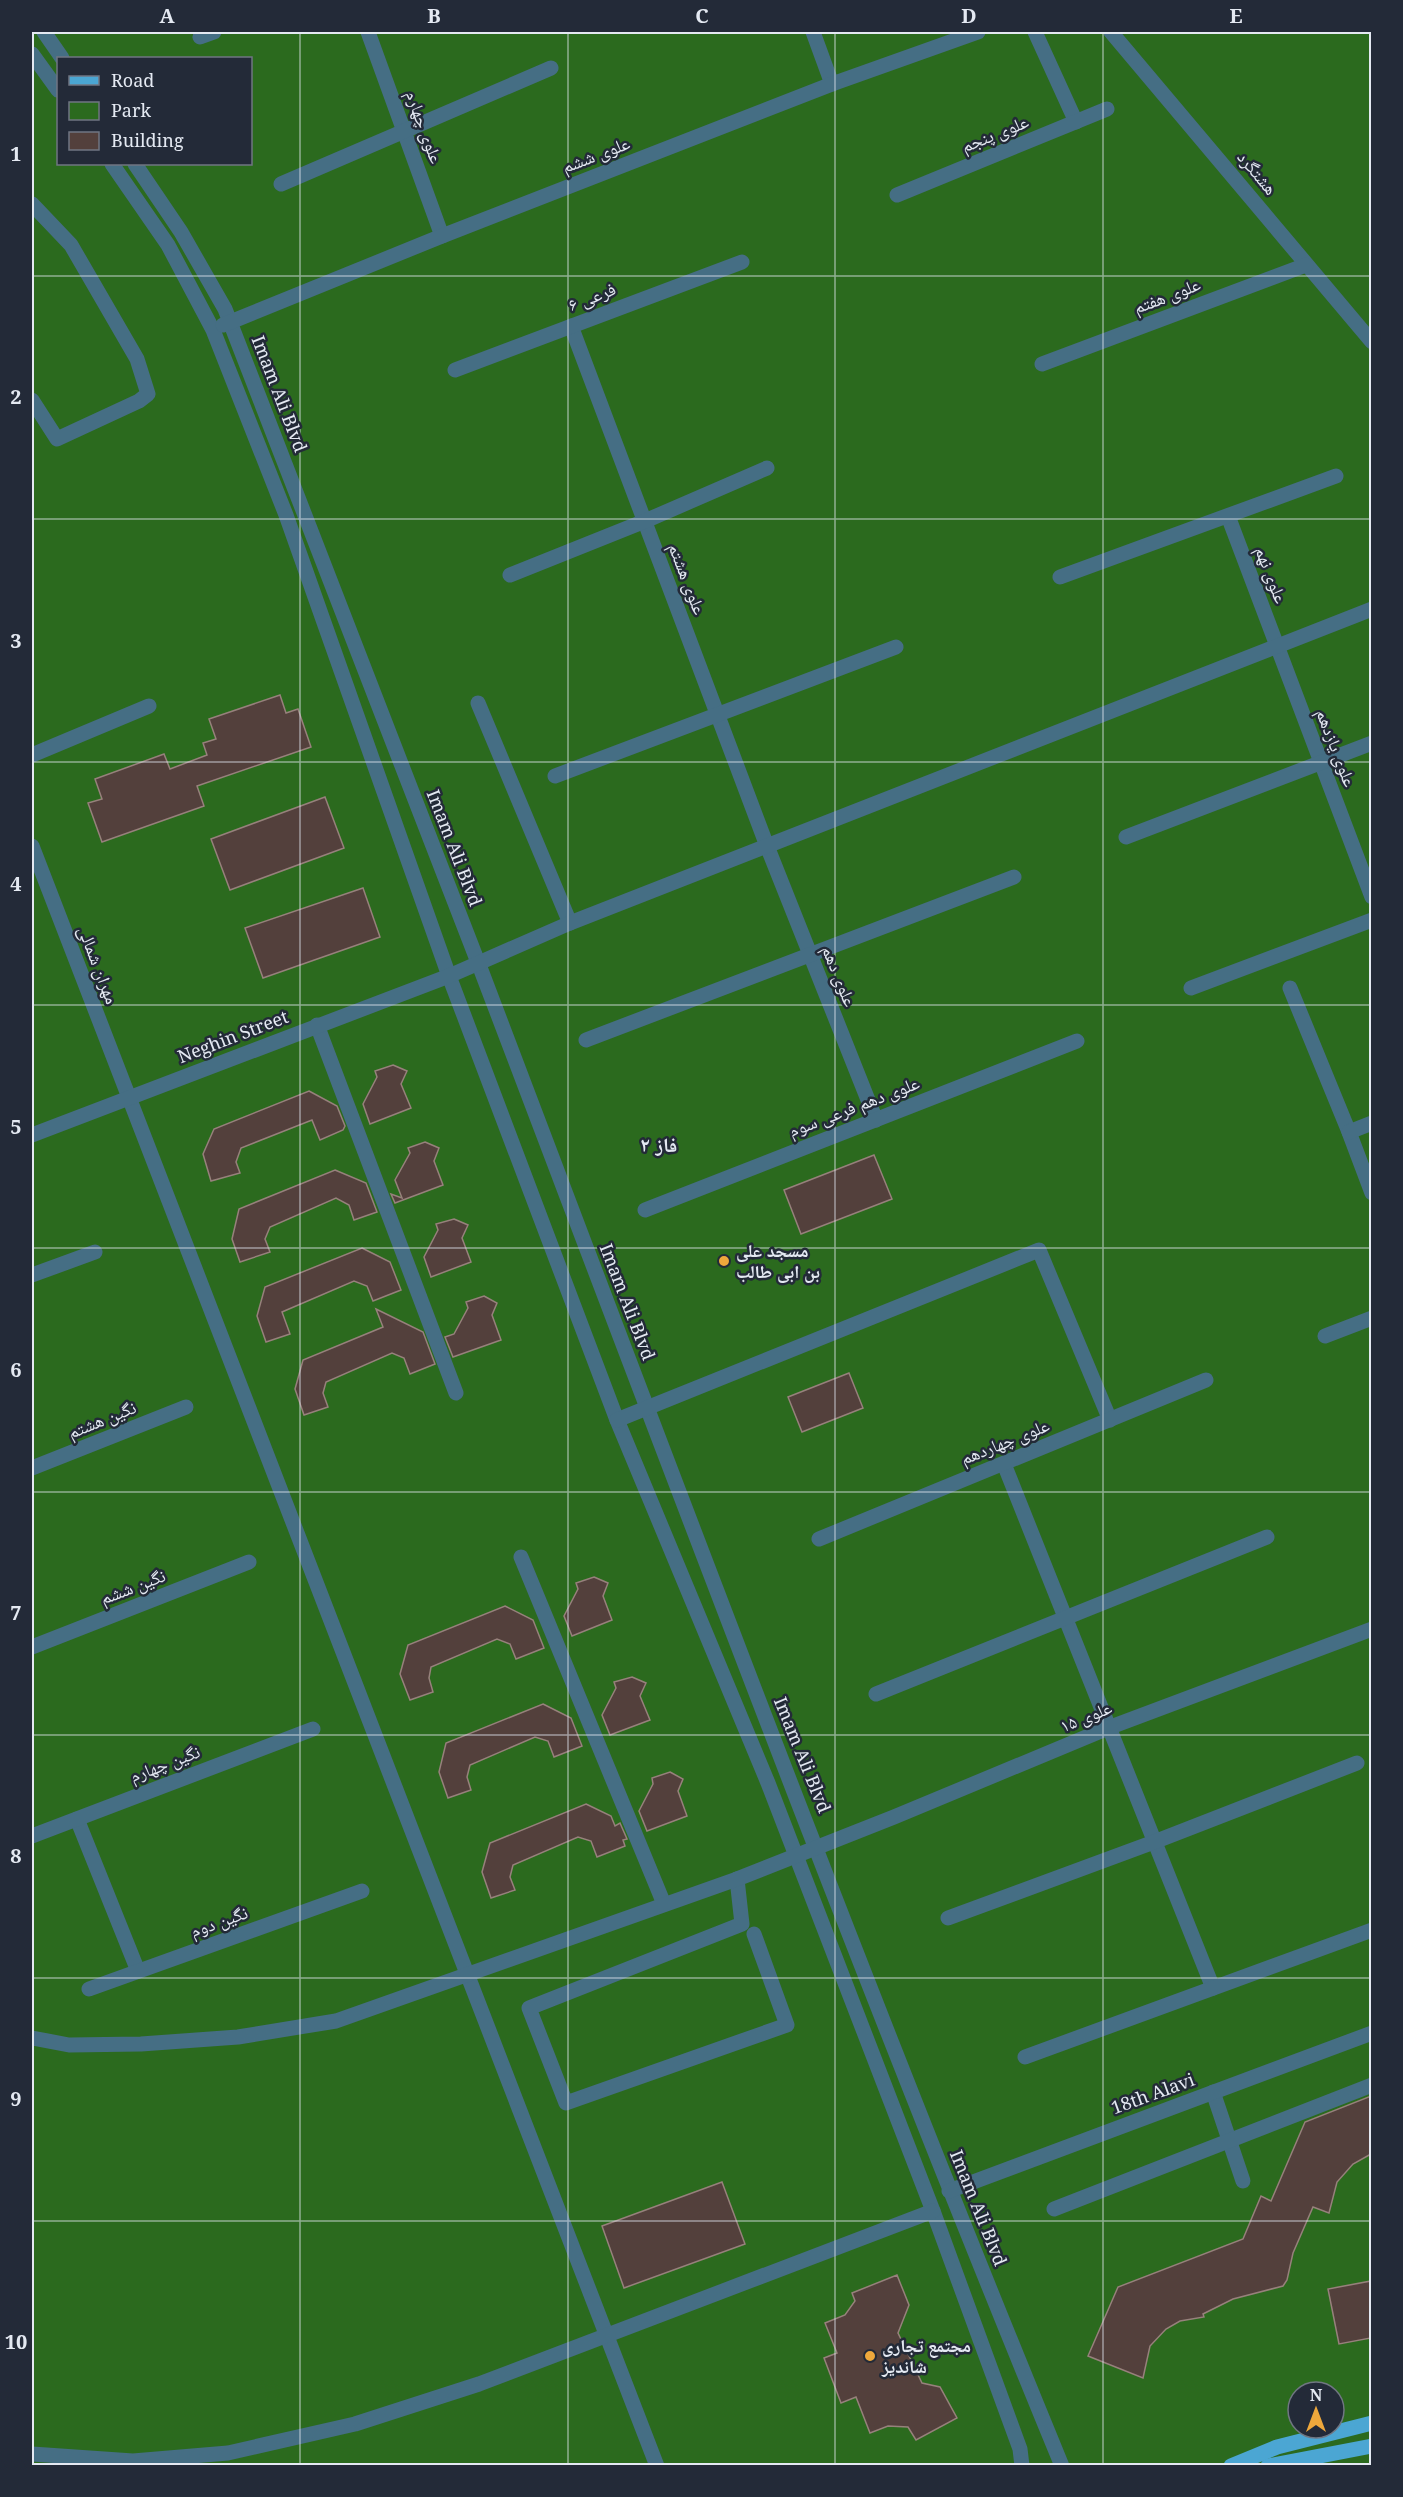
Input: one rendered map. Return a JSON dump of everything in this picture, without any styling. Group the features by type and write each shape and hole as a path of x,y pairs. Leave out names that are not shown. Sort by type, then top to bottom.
{"main road":[{"path":"1231,2466 1277,2447 1371,2423"},
{"path":"1268,2466 1371,2446"}],"street":[{"path":"44,32 61,57"},
{"name":"علوی چهارم","path":"369,32 442,236"},
{"path":"813,32 832,84"},
{"name":"علوی ششم","path":"213,330 442,236 832,84 978,32"},
{"path":"1035,32 1076,122"},
{"name":"هشتگرد","path":"1111,32 1277,227 1371,342"},
{"path":"32,54 45,67 57,88"},
{"path":"281,184 551,69"},
{"name":"علوی پنجم","path":"897,195 1107,110"},
{"name":"Imam Ali Blvd","path":"113,165 168,245 213,330 286,514 449,976 617,1420 768,1783 933,2211 1020,2449 1022,2466"},
{"name":"Imam Ali Blvd","path":"136,165 181,232 225,309 478,963 646,1410 949,2191 1062,2466"},
{"path":"32,204 71,245 137,359 148,394 139,401 57,439 32,400"},
{"name":"فرعی ۶","path":"454,370 742,262"},
{"name":"علوی هفتم","path":"1042,364 1306,265"},
{"name":"علوی هشتم","path":"571,326 767,846"},
{"path":"510,575 645,521 767,468"},
{"path":"1060,578 1336,476"},
{"name":"علوی نهم","path":"1228,516 1277,647"},
{"name":"Neghin Street","path":"32,1135 449,976 570,924 1371,609"},
{"path":"555,776 896,647"},
{"name":"علوی یازدهم","path":"1277,647 1371,897"},
{"path":"478,703 570,924"},
{"path":"32,755 148,706"},
{"path":"1126,837 1371,743"},
{"name":"مهران شمالی","path":"32,846 657,2466"},
{"name":"علوی دهم","path":"767,846 876,1120"},
{"path":"586,1040 1014,877"},
{"path":"1191,988 1371,920"},
{"path":"1290,988 1349,1132 1371,1193"},
{"path":"317,1026 456,1393"},
{"name":"علوی دهم فرعی سوم","path":"645,1210 1077,1041"},
{"path":"1349,1132 1371,1123"},
{"path":"617,1420 1039,1250 1110,1420"},
{"path":"32,1275 94,1252"},
{"path":"1325,1336 1371,1318"},
{"name":"علوی چهاردهم","path":"819,1539 1206,1380"},
{"name":"نگین هشتم","path":"32,1468 186,1407"},
{"path":"1004,1464 1213,1988"},
{"path":"876,1694 1267,1537"},
{"path":"521,1557 664,1904"},
{"name":"نگین ششم","path":"32,1647 249,1562"},
{"name":"علوی ۱۵","path":"32,2038 69,2045 141,2044 238,2037 336,2020 737,1879 1108,1728 1371,1629"},
{"name":"نگین چهارم","path":"32,1836 313,1729"},
{"path":"948,1918 1154,1842 1357,1763"},
{"path":"77,1818 138,1971"},
{"path":"737,1879 742,1924 529,2008 566,2103 787,2025 754,1934"},
{"name":"نگین دوم","path":"89,1989 362,1891"},
{"path":"1025,2057 1371,1929"},
{"name":"18th Alavi","path":"949,2191 1371,2033"},
{"path":"1054,2209 1371,2085"},
{"path":"1213,2092 1243,2181"},
{"path":"32,2454 133,2461 228,2453 355,2424 479,2384 933,2211"}],"green space":[{"path":"32,32 1371,32 1371,2465 32,2466"}],"building":[{"path":"280,695 286,713 298,709 311,747 197,786 204,806 102,842 88,803 102,799 95,779 164,754 170,769 207,755 203,743 216,739 209,719"},
{"path":"325,797 344,848 230,890 211,839"},
{"path":"363,888 380,937 263,978 245,928"},
{"path":"393,1065 407,1071 401,1084 411,1108 370,1124 363,1104 377,1077 375,1071"},
{"path":"309,1091 337,1106 345,1126 343,1130 320,1140 312,1120 241,1148 236,1162 240,1173 211,1181 203,1154 214,1129"},
{"path":"425,1142 439,1148 434,1161 443,1185 395,1203 391,1194 402,1198 395,1180 410,1153 408,1148"},
{"path":"874,1155 892,1199 801,1234 784,1190"},
{"path":"335,1170 366,1183 377,1212 354,1220 349,1205 336,1198 270,1227 265,1239 270,1252 240,1262 232,1239 239,1209"},
{"path":"454,1219 468,1225 462,1238 471,1262 431,1277 424,1257 438,1230 436,1224"},
{"path":"362,1248 390,1262 401,1290 373,1301 367,1286 354,1281 282,1312 290,1334 266,1342 257,1316 265,1287"},
{"path":"484,1296 497,1303 492,1315 501,1340 453,1357 445,1337 454,1334 468,1308 466,1302"},
{"path":"376,1309 423,1332 435,1364 410,1374 404,1358 392,1353 326,1382 323,1393 328,1407 304,1415 295,1389 303,1360 383,1327"},
{"path":"849,1373 863,1408 802,1432 788,1397"},
{"path":"594,1577 608,1583 603,1596 612,1620 572,1636 564,1616 578,1589 576,1583"},
{"path":"505,1606 533,1620 544,1648 516,1659 510,1644 497,1639 431,1667 429,1678 433,1692 410,1700 400,1674 408,1645"},
{"path":"632,1677 646,1683 640,1696 650,1720 610,1735 602,1715 616,1688 614,1682"},
{"path":"543,1704 571,1718 582,1746 554,1757 548,1741 535,1737 470,1765 467,1777 471,1790 448,1798 439,1772 446,1743"},
{"path":"670,1772 683,1779 678,1791 687,1816 647,1831 639,1811 653,1784 652,1778"},
{"path":"586,1804 611,1816 615,1826 620,1823 627,1839 623,1840 625,1846 597,1857 591,1841 578,1837 513,1865 510,1877 515,1890 491,1898 482,1872 490,1843"},
{"path":"1371,2096 1371,2154 1353,2164 1337,2182 1329,2213 1313,2207 1293,2253 1287,2280 1283,2286 1233,2299 1203,2314 1204,2317 1180,2321 1166,2329 1150,2346 1143,2378 1088,2356 1118,2287 1243,2239 1261,2196 1271,2201 1305,2122"},
{"path":"722,2182 745,2244 624,2288 602,2226"},
{"name":"مجتمع تجاری شاندیز","path":"897,2275 909,2305 898,2333 922,2383 940,2387 957,2418 916,2440 908,2427 888,2426 870,2433 856,2397 841,2403 824,2358 837,2353 825,2323 845,2315 855,2301 852,2293"},
{"path":"1371,2281 1371,2338 1339,2344 1328,2289"}],"place":[{"name":"مسجد علی بن ابی طالب","path":"724,1261"},
{"name":"مجتمع تجاری شاندیز","path":"870,2356"}],"district":[{"name":"فاز ۲","path":"659,1145"}]}
